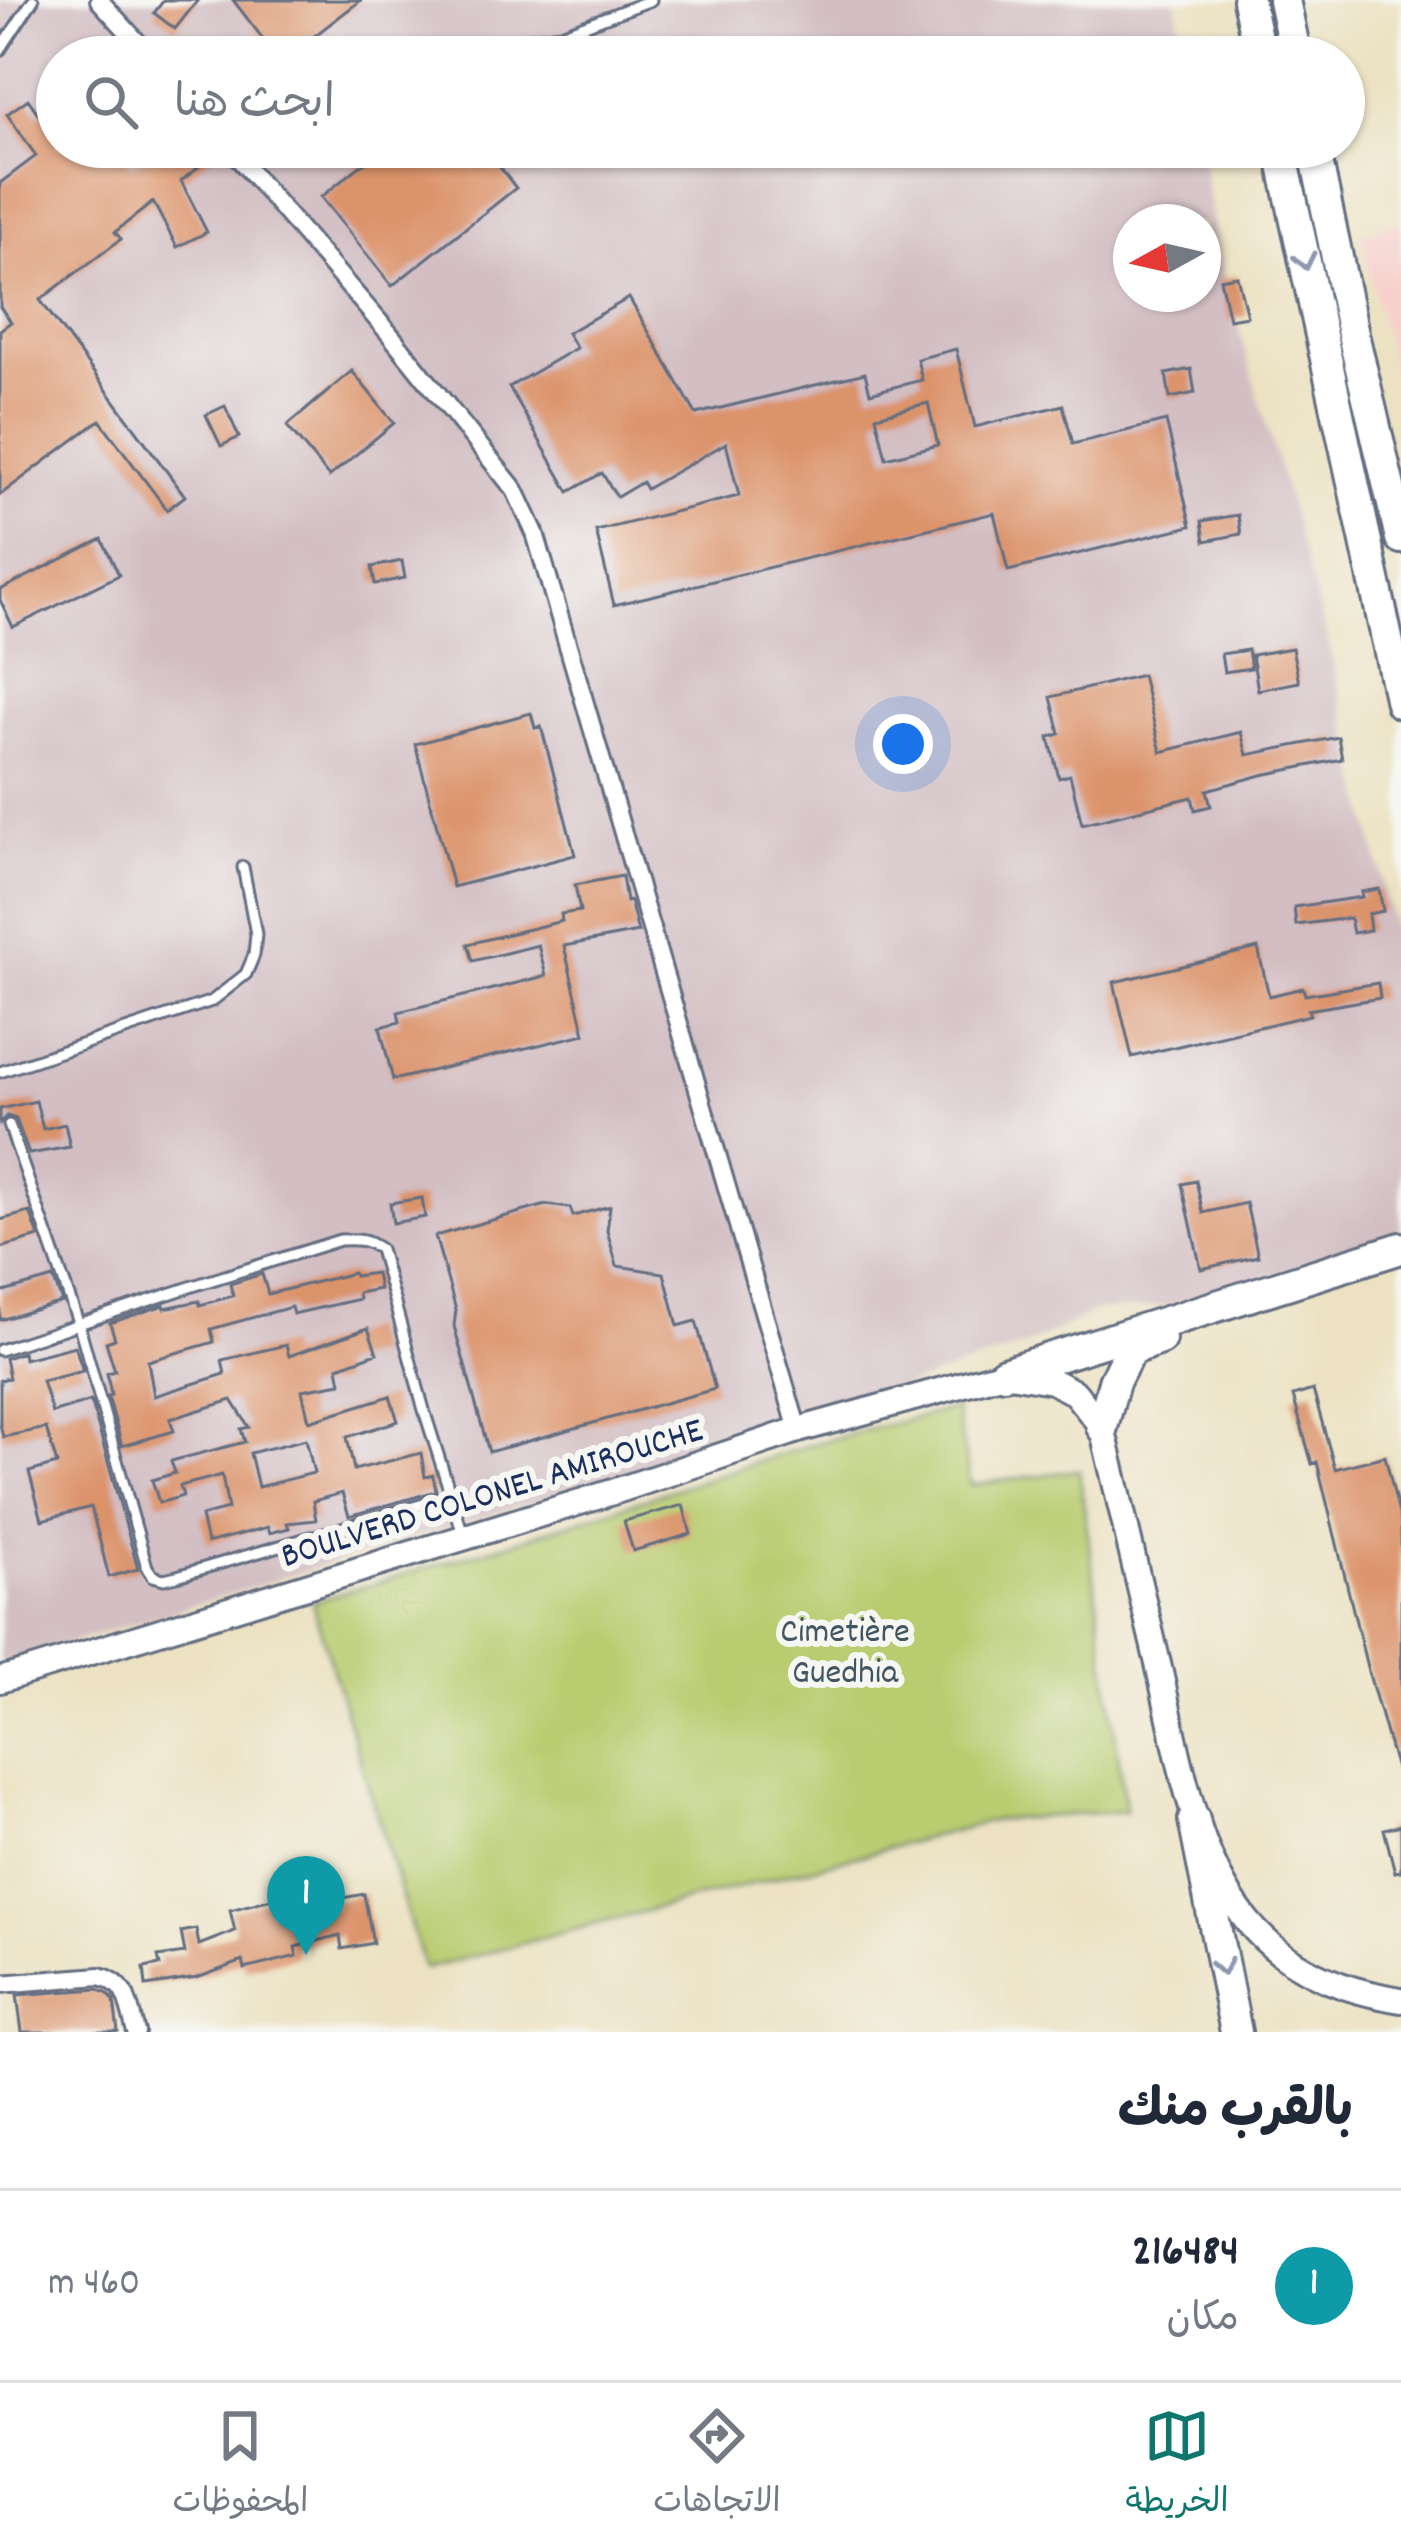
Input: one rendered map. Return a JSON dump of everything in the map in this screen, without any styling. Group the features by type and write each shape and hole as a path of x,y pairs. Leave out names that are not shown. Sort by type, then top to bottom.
{"highway":[{"path":"1248,0 1256,36"},
{"path":"1284,0 1292,36"},
{"path":"1285,168 1401,703"},
{"path":"1318,168 1401,538"},
{"path":"1004,1372 1401,1248"},
{"path":"1102,1427 1114,1382 1130,1350 1401,1266"},
{"path":"1195,1820 1236,2032"}],"main road":[{"name":"BOULVERD COLONEL AMIROUCHE","path":"0,1680 616,1491 798,1430 1004,1372"},
{"path":"1004,1372 1064,1387 1102,1427 1195,1820 1234,1904 1282,1954 1322,1978 1358,1993 1401,2000"}],"street":[{"path":"98,0 132,36"},
{"path":"247,168 388,332 514,490 536,533 798,1430"},
{"path":"0,1984 100,1976 116,1980 136,2032"}],"lane":[{"path":"0,50 33,0"},
{"path":"545,36 651,0"},
{"path":"0,1072 212,1001 246,974 256,934 243,867"},
{"path":"9,1125 79,1324 146,1567 153,1576 177,1576 451,1496"},
{"path":"0,1350 340,1240 369,1242 380,1249 464,1537"}],"shaded area":[{"path":"0,0 1176,0 1182,36 36,36 36,168 1204,168 1210,204 1113,204 1113,312 1221,312 1221,266 1325,630 1401,961 1401,1229 1382,1241 1172,1305 1096,1311 1027,1345 799,1421 0,1664"},
{"path":"1401,221 1401,387 1397,387 1360,235"}],"green space":[{"name":"Cimetière Guedhia","path":"955,1408 971,1485 1079,1470 1126,1811 995,1820 424,1969 312,1602 812,1444"}],"building":[{"path":"164,0 198,0 175,29 154,13"},
{"path":"233,0 361,0 314,36 261,36"},
{"path":"28,99 36,111 36,156 7,114"},
{"path":"36,156 36,168 197,168 181,181 207,232 177,247 153,202 115,232 121,239 40,300 185,496 167,510 100,420 0,495 0,330 11,322 0,307 0,183"},
{"path":"358,168 500,168 516,188 392,286 321,197"},
{"path":"1237,276 1247,316 1229,319 1221,279"},
{"path":"629,298 696,414 865,373 870,393 922,380 917,359 956,349 975,427 1063,405 1073,444 1166,421 1191,526 1008,571 994,513 614,605 596,531 739,496 726,443 646,489 642,482 617,497 602,473 569,492 509,387 576,348 567,333","holes":["928,403 938,445 886,458 876,416"]},
{"path":"1191,369 1195,393 1170,398 1166,374"},
{"path":"352,371 394,423 329,477 287,426"},
{"path":"225,406 239,437 221,446 206,415"},
{"path":"1238,515 1241,534 1205,541 1202,521"},
{"path":"102,539 119,575 13,627 0,590"},
{"path":"402,561 405,578 375,584 372,567"},
{"path":"1292,648 1299,682 1258,690 1252,655"},
{"path":"1248,650 1251,668 1224,672 1221,654"},
{"path":"1142,675 1161,752 1241,732 1247,755 1338,737 1342,759 1207,790 1211,806 1195,810 1192,797 1082,824 1070,775 1059,778 1049,737 1060,734 1051,697"},
{"path":"531,713 535,728 541,726 575,855 453,887 415,744"},
{"path":"622,876 638,932 564,946 585,1034 393,1080 380,1027 400,1022 398,1012 546,976 538,945 473,961 468,944 562,921 561,914 580,911 575,885"},
{"path":"1379,889 1383,911 1368,914 1370,930 1353,933 1350,918 1296,925 1294,907 1362,897 1361,892"},
{"path":"1258,948 1269,996 1303,988 1305,995 1378,983 1380,998 1308,1010 1310,1015 1132,1057 1114,982"},
{"path":"36,1101 43,1129 65,1124 70,1147 29,1154 16,1119 7,1116 0,1123 0,1109"},
{"path":"1196,1181 1203,1213 1246,1203 1258,1256 1201,1269 1182,1184"},
{"path":"422,1198 425,1217 393,1223 390,1203"},
{"path":"546,1205 570,1208 573,1216 610,1206 607,1231 617,1266 664,1273 678,1326 696,1321 715,1389 489,1452 435,1236"},
{"path":"30,1212 39,1237 0,1248 0,1220"},
{"path":"353,1273 376,1273 379,1289 358,1293 359,1299 293,1314 291,1307 211,1329 214,1342 148,1361 154,1396 225,1374 222,1360 286,1345 289,1356 368,1328 377,1353 338,1367 341,1383 302,1390 309,1421 390,1396 398,1421 347,1437 354,1470 421,1453 425,1477 433,1475 436,1491 349,1516 342,1493 313,1501 316,1520 207,1543 201,1516 228,1509 222,1475 180,1486 183,1496 159,1503 152,1480 175,1473 171,1461 245,1442 241,1429 249,1427 232,1400 170,1419 174,1431 122,1446 108,1396 107,1373 115,1371 106,1342 115,1339 110,1323 164,1305 199,1301 200,1305 233,1296 230,1284 262,1274 268,1294","holes":["306,1439 314,1473 258,1487 250,1453"]},
{"path":"53,1278 62,1302 0,1320 0,1293"},
{"path":"75,1346 83,1371 42,1381 52,1413 91,1401 138,1569 109,1577 91,1507 42,1520 29,1472 57,1464 46,1428 3,1437 0,1424 0,1380 9,1378 5,1358 23,1352 24,1359"},
{"path":"1313,1390 1335,1469 1385,1456 1401,1522 1401,1768 1396,1769 1317,1462 1312,1464 1293,1396"},
{"path":"683,1505 691,1534 633,1551 624,1521"},
{"path":"1401,1825 1401,1871 1395,1872 1384,1829"},
{"path":"364,1894 373,1943 342,1949 340,1935 295,1947 297,1956 245,1969 243,1961 197,1978 146,1986 144,1968 160,1965 158,1957 185,1953 181,1932 196,1929 199,1945 235,1931 230,1910 275,1898 279,1914 293,1910 294,1917 334,1906 333,1900"},
{"path":"98,1989 114,2001 118,2032 22,2032 17,1995"}],"place":[{"name":"216484","path":"306,1955"}]}
